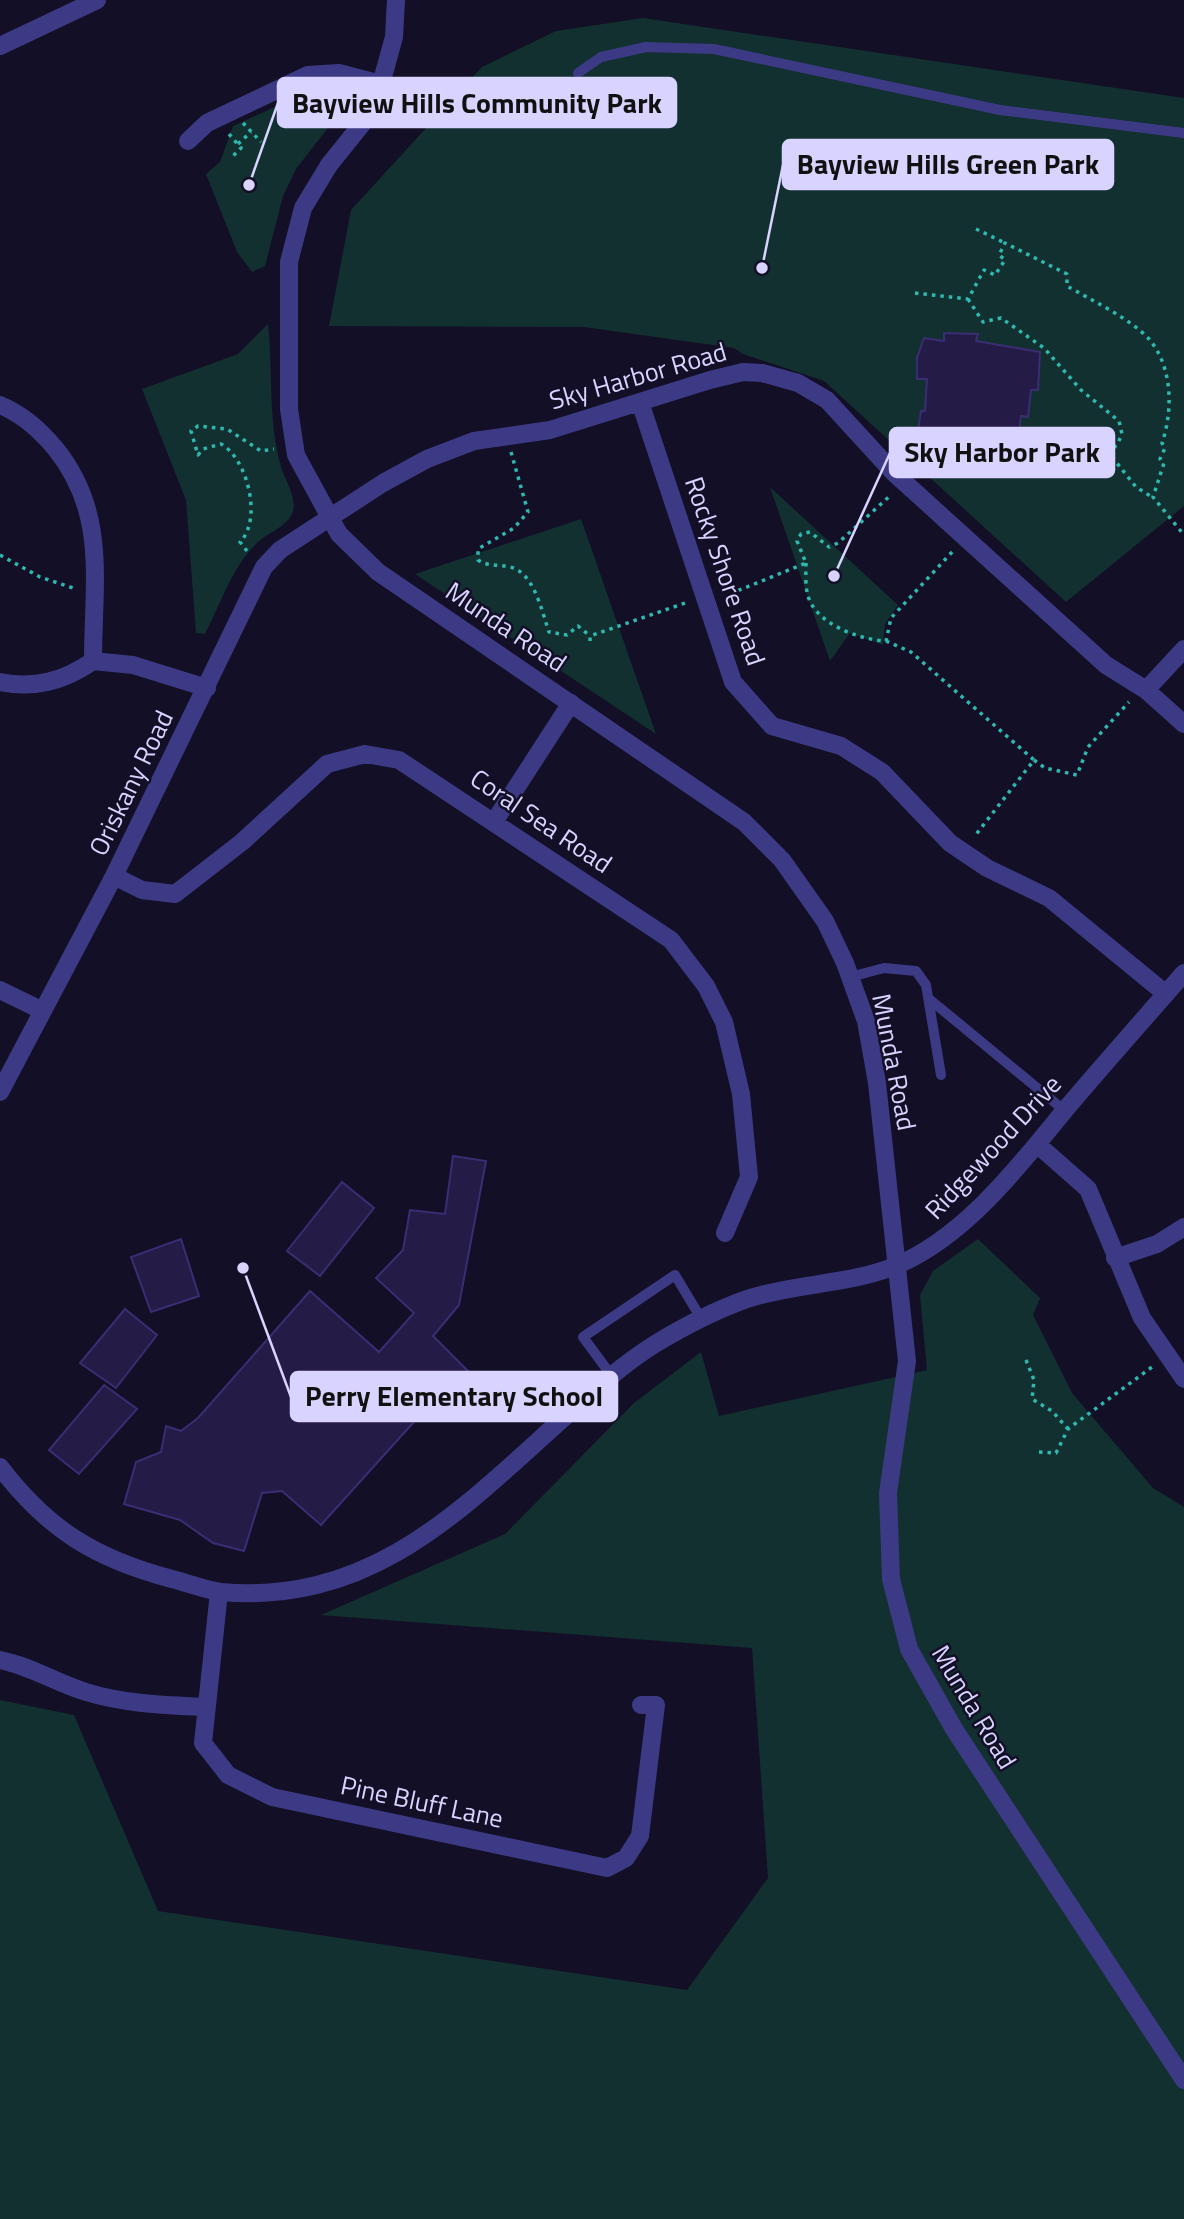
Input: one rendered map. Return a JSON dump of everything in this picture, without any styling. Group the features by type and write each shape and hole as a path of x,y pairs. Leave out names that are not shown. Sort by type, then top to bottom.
{"street":[{"path":"0,46 97,0"},
{"name":"Munda Road","path":"396,0 394,37 381,84 362,124 329,165 303,208 289,262 289,409 296,455 339,534 378,572 744,822 782,860 825,921 866,1021 877,1083 907,1361 888,1493 891,1579 909,1649 954,1730 1184,2080"},
{"path":"188,141 207,122 308,75 339,73 381,84"},
{"name":"Sky Harbor Road","path":"330,517 427,458 474,441 550,430 743,372 781,377 813,390 846,419 893,472 1018,586 1106,665 1146,690 1184,724"},
{"name":"Rocky Shore Road","path":"640,402 733,682 772,726 841,746 882,772 950,843 987,868 1049,898 1166,993"},
{"path":"0,404 14,410 43,434 71,467 85,496 92,523 96,559 93,661"},
{"name":"Oriskany Road","path":"0,1092 114,876 264,567 280,550 330,517"},
{"path":"1146,690 1184,649"},
{"path":"0,682 37,685 79,671 93,661 133,665 207,688"},
{"path":"494,822 571,704"},
{"name":"Coral Sea Road","path":"114,876 142,890 175,894 242,842 327,764 365,754 399,760 671,940 706,986 724,1023 741,1094 749,1177 725,1233"},
{"name":"Ridgewood Drive","path":"219,1591 274,1592 339,1579 378,1564 449,1521 611,1375 659,1341 749,1299 842,1282 896,1265 947,1238 1038,1145 1184,973"},
{"path":"0,990 41,1010"},
{"path":"1038,1145 1088,1189 1142,1318 1184,1379"},
{"path":"1115,1258 1157,1244 1184,1227"},
{"path":"0,1466 6,1486 52,1522 100,1554 125,1567 219,1591"},
{"name":"Pine Bluff Lane","path":"219,1591 203,1742 228,1775 256,1792 607,1868 626,1858 640,1836 656,1705 641,1704"},
{"path":"0,1660 24,1664 84,1692 138,1704 205,1707"}],"lane":[{"path":"578,73 601,57 646,47 714,48 1000,110 1184,132"},
{"path":"850,977 884,968 916,971 926,985 941,1075"},
{"path":"928,998 1065,1111"},
{"path":"611,1375 583,1338 675,1275 702,1320"}],"path":[{"path":"243,123 261,142"},
{"path":"238,144 251,132"},
{"path":"229,134 241,148 230,159"},
{"path":"976,229 1067,274 1067,286 1147,337 1154,346 1169,390 1170,420 1162,443 1165,448 1160,459 1164,463 1153,497"},
{"path":"968,299 984,271 995,275 1005,260 999,254 1005,243"},
{"path":"915,293 968,299"},
{"path":"968,299 983,322 1001,318 1044,348 1081,390 1119,421 1122,434 1117,445 1108,452 1136,487 1153,497 1184,534"},
{"path":"247,551 240,542 248,526 250,513 249,493 241,464 233,450 220,444 203,449 198,455 191,431 198,426 219,427 239,435 261,451 274,449"},
{"path":"510,450 528,512 514,528 483,544 478,549 478,559 517,568 522,573 531,586 549,632 567,635 578,626 590,639 690,601"},
{"path":"892,494 838,543 829,547 810,532 802,534 797,541 806,563 808,596 822,616 843,629 886,641 911,652 1045,768 1077,775 1088,747 1129,702"},
{"path":"886,641 891,618 953,551"},
{"path":"0,555 40,577 76,589"},
{"path":"727,603 737,591 806,563"},
{"path":"974,837 1034,760"},
{"path":"1026,1360 1034,1380 1032,1399 1052,1411 1068,1429"},
{"path":"1039,1452 1056,1453 1068,1429 1152,1367"}],"green space":[{"path":"643,18 1184,98 1184,506 1066,602 824,381 743,354 734,348 584,327 329,326 351,210 482,67 556,31"},
{"path":"318,92 332,102 334,120 296,169 283,196 265,266 252,272 237,252 206,174 220,162 233,126 297,97"},
{"path":"268,324 276,446 294,508 289,519 259,541 247,554 233,576 205,634 196,633 186,500 142,389 238,354"},
{"path":"770,487 898,605 885,624 883,645 850,633 830,661"},
{"path":"581,519 656,734 415,574"},
{"path":"978,1239 1040,1298 1033,1315 1072,1393 1153,1488 1184,1507 1184,2219 0,2219 0,1700 74,1715 158,1911 687,1990 768,1878 752,1648 321,1615 505,1534 634,1403 701,1352 719,1416 927,1370 920,1295 933,1271"}],"building":[{"path":"944,333 978,334 976,341 1040,352 1038,390 1031,390 1028,417 1021,416 1016,455 973,451 972,460 949,457 952,450 930,447 930,431 918,430 921,411 925,411 927,379 917,379 917,358 924,338 944,341"},
{"path":"453,1156 486,1161 459,1305 433,1336 468,1371 443,1396 440,1393 321,1525 282,1491 262,1493 244,1551 213,1543 180,1520 124,1504 136,1462 161,1452 166,1426 181,1431 198,1418 310,1291 379,1352 414,1313 376,1278 403,1250 410,1210 445,1214"},
{"path":"342,1182 374,1208 320,1276 287,1251"},
{"path":"181,1239 199,1296 151,1312 131,1257"},
{"path":"125,1309 157,1335 116,1388 80,1363"},
{"path":"104,1385 137,1409 79,1474 49,1450"}],"place":[{"name":"Bayview Hills Community Park","path":"249,185"},
{"name":"Bayview Hills Green Park","path":"762,268"},
{"name":"Sky Harbor Park","path":"834,576"},
{"name":"Perry Elementary School","path":"243,1268"}]}
